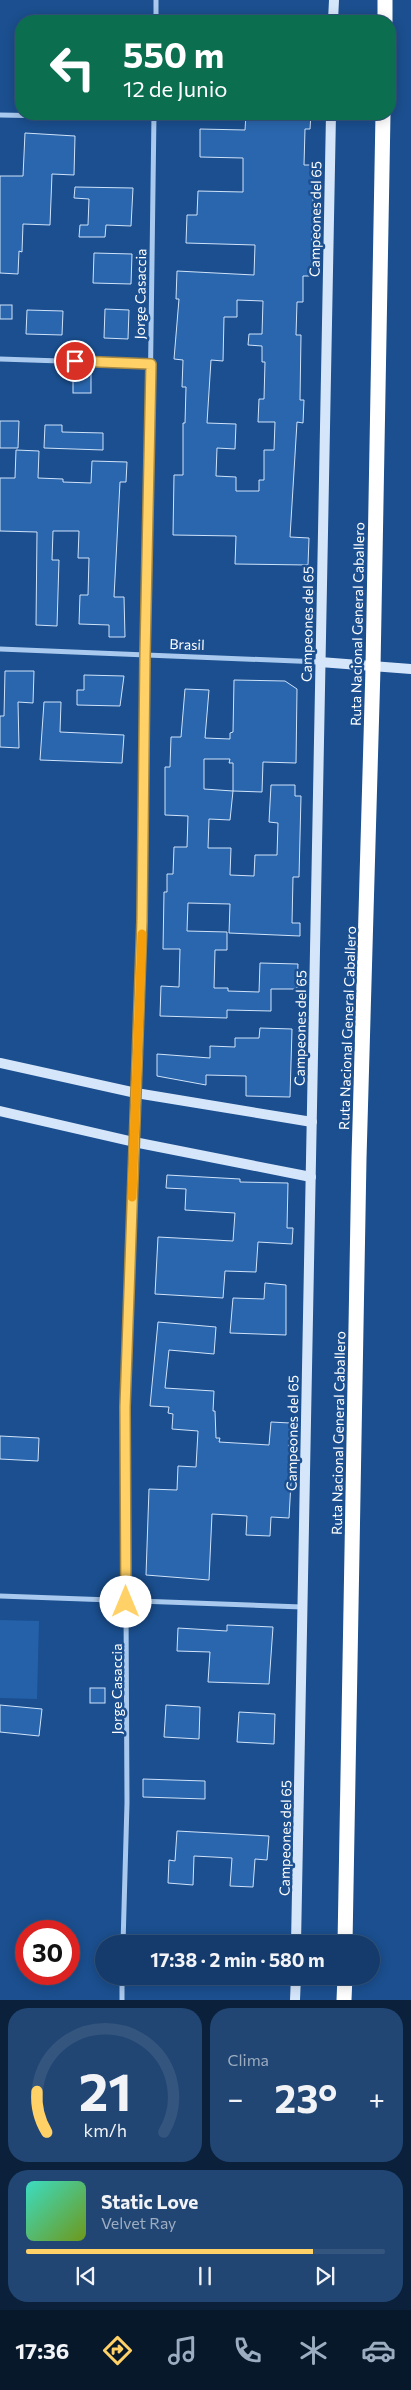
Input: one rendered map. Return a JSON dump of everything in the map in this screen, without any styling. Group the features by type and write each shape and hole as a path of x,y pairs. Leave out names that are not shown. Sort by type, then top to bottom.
{"highway":[{"path":"385,0 385,15"},
{"name":"Ruta Nacional General Caballero","path":"345,1935 359,1158 373,668 383,120"},
{"path":"344,2000 345,1985"}],"main road":[{"path":"333,15 334,0"},
{"name":"Campeones del 65","path":"296,1935 331,120"},
{"name":"Brasil","path":"320,662 373,668 411,669"},
{"path":"0,1063 136,1093 312,1122"},
{"path":"0,1112 134,1142 311,1177"},
{"path":"296,1985 296,2000"}],"street":[{"path":"156,0 156,15"},
{"path":"0,114 15,114"},
{"name":"Jorge Casaccia","path":"123,1935 128,1803 125,1407 142,921 154,120"},
{"path":"0,359 151,364"},
{"name":"Brasil","path":"0,649 320,662"},
{"path":"0,1596 303,1607"},
{"path":"122,1985 122,2000"}],"shaded area":[{"path":"0,1620 39,1621 37,1699 0,1698"}],"building":[{"path":"246,120 311,120 310,129 305,129 304,165 314,165 311,276 303,276 303,302 297,302 296,335 301,335 300,400 304,400 303,423 297,422 290,537 309,538 308,565 235,564 236,536 173,535 174,475 183,475 183,423 185,423 186,387 182,387 183,360 174,359 179,299 176,299 177,271 254,275 255,245 186,243 187,215 197,215 198,191 243,192 243,158 200,157 200,129 245,130","holes":["237,300 263,301 262,334 249,334 248,345 262,346 262,362 265,362 264,399 259,399 258,422 275,422 274,450 264,450 264,480 259,480 259,491 236,491 236,477 216,476 217,448 235,449 236,424 207,423 211,360 223,361 224,317 237,317"]},
{"path":"25,133 75,136 74,175 52,174 50,225 23,224 22,252 19,251 18,274 0,273 0,176 23,176"},
{"path":"75,187 133,188 131,226 106,225 105,237 79,237 80,225 88,225 89,199 74,198"},
{"path":"94,253 132,254 131,284 93,283"},
{"path":"0,305 12,305 12,319 0,319"},
{"path":"105,309 129,310 128,339 104,338"},
{"path":"27,310 63,311 62,335 26,334"},
{"path":"73,374 91,374 91,393 73,393"},
{"path":"0,421 19,421 18,448 0,448"},
{"path":"45,425 62,425 62,432 103,433 103,450 44,448"},
{"path":"16,450 39,451 38,478 63,479 63,482 91,483 92,461 127,462 126,482 120,482 114,597 124,597 125,637 109,637 109,625 79,624 80,595 88,595 89,558 78,558 79,531 53,531 52,560 59,560 57,626 36,625 37,532 0,531 0,478 15,478"},
{"path":"5,671 34,671 33,703 18,702 19,748 0,747 0,716 4,716"},
{"path":"84,675 124,676 120,706 77,705 77,690 84,690"},
{"path":"234,680 285,681 297,689 296,763 263,762 262,792 233,791 230,820 209,819 208,848 231,848 230,875 254,876 255,855 277,855 278,823 269,822 271,785 295,785 295,796 301,796 299,877 293,877 292,923 300,923 300,936 229,933 230,904 188,903 187,931 227,932 227,950 215,950 214,988 228,988 228,991 259,992 260,963 298,964 297,989 271,989 271,1011 227,1010 227,1018 160,1016 161,986 179,987 180,949 163,949 164,892 167,892 167,874 173,874 174,847 187,847 188,816 165,815 165,767 170,767 171,737 181,737 185,689 209,690 205,738 230,739 230,733 233,732","holes":["204,759 230,759 229,763 233,763 233,791 204,789"]},
{"path":"44,702 61,702 60,732 124,735 122,763 40,760"},
{"path":"260,1028 292,1029 290,1097 246,1096 246,1076 206,1075 206,1085 157,1076 157,1054 210,1058 210,1046 235,1047 235,1038 259,1038"},
{"path":"167,1175 240,1179 240,1182 288,1183 287,1228 293,1228 292,1244 258,1242 256,1272 225,1271 223,1298 155,1294 158,1237 233,1241 235,1213 185,1210 186,1189 166,1188"},
{"path":"265,1283 286,1285 286,1335 230,1333 233,1298 264,1299"},
{"path":"158,1322 216,1327 214,1354 169,1350 165,1388 214,1391 213,1411 215,1411 216,1438 220,1438 219,1442 269,1445 271,1422 290,1423 289,1446 293,1446 289,1518 271,1517 270,1536 246,1535 247,1516 212,1514 209,1580 146,1575 149,1489 177,1490 178,1466 196,1467 198,1431 172,1429 173,1414 168,1413 169,1407 150,1406"},
{"path":"0,1436 39,1438 38,1461 0,1459"},
{"path":"227,1625 273,1627 269,1684 208,1682 210,1652 177,1651 178,1628 227,1631"},
{"path":"90,1688 105,1688 105,1703 90,1703"},
{"path":"0,1705 42,1709 39,1736 0,1732"},
{"path":"166,1705 200,1707 199,1739 164,1737"},
{"path":"239,1712 275,1714 274,1744 237,1742"},
{"path":"143,1779 205,1781 205,1799 143,1797"},
{"path":"177,1831 269,1836 267,1860 255,1859 253,1887 230,1886 232,1858 194,1856 193,1885 168,1883 169,1860 175,1861"}],"slow traffic":[{"path":"132,1197 142,934"}],"route":[{"path":"75,361 151,364 142,921 125,1407 126,1602"}]}
